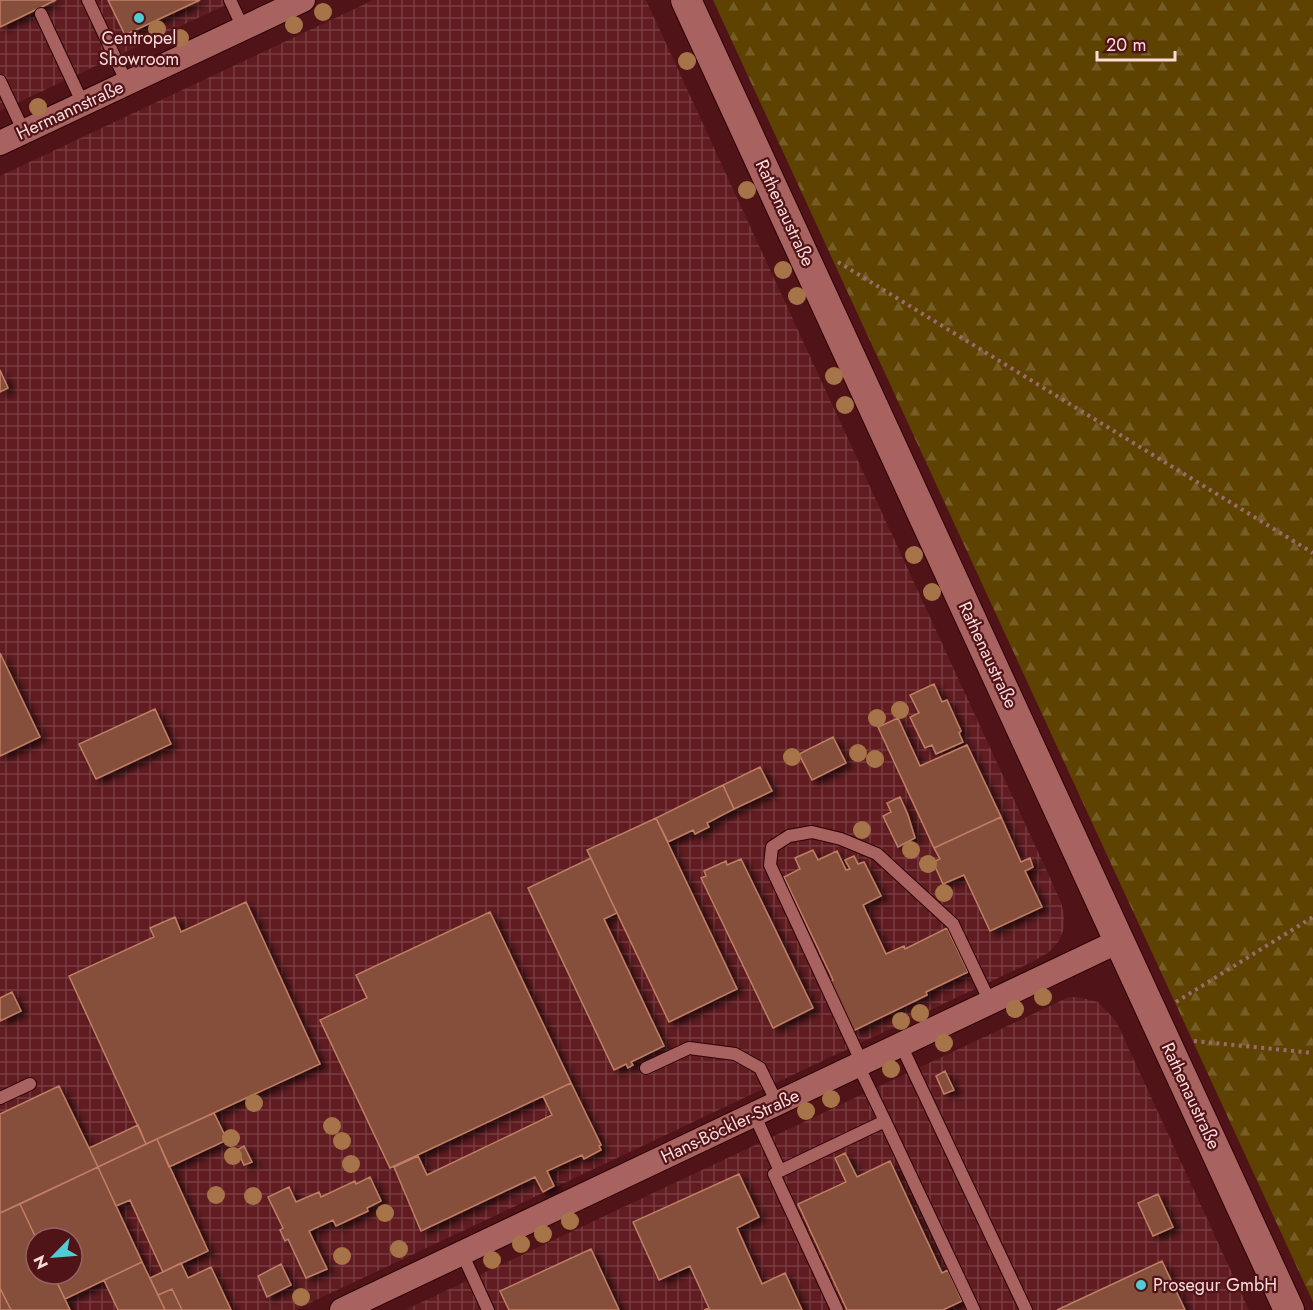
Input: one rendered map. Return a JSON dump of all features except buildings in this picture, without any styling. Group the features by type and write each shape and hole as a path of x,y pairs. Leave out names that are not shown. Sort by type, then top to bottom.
{"street":[{"name":"Hermannstraße","path":"0,143 303,0"},
{"name":"Rathenaustraße","path":"686,0 1289,1310"},
{"name":"Hans-Böckler-Straße","path":"342,1310 1119,941"}],"lane":[{"path":"88,0 128,83"},
{"path":"230,0 243,28"},
{"path":"40,14 83,104"},
{"path":"0,81 24,132"},
{"path":"974,1310 885,1121 770,865 772,847 789,836 812,831 841,839 877,854 953,924 990,1002"},
{"path":"901,1045 1026,1310"},
{"path":"646,1068 689,1048 735,1054 760,1068 777,1103"},
{"path":"0,1098 30,1084"},
{"path":"754,1114 780,1171"},
{"path":"837,1310 774,1173 885,1121"},
{"path":"462,1253 488,1310"}],"path":[{"path":"836,261 1313,553"},
{"path":"1159,1027 1313,917"},
{"path":"1159,1027 1313,1053"}],"shaded area":[{"path":"0,0 236,0 0,111"},
{"path":"373,0 646,0 1061,902 1064,928 1059,941 1049,952 1032,962 295,1310 0,1310 0,176"},
{"path":"1069,997 1098,1002 1116,1021 1249,1310 405,1310"}],"green space":[{"path":"713,0 1313,0 1313,1302"}],"place":[{"name":"Centropel Showroom","path":"139,18"},
{"name":"Prosegur GmbH","path":"1141,1285"}]}
